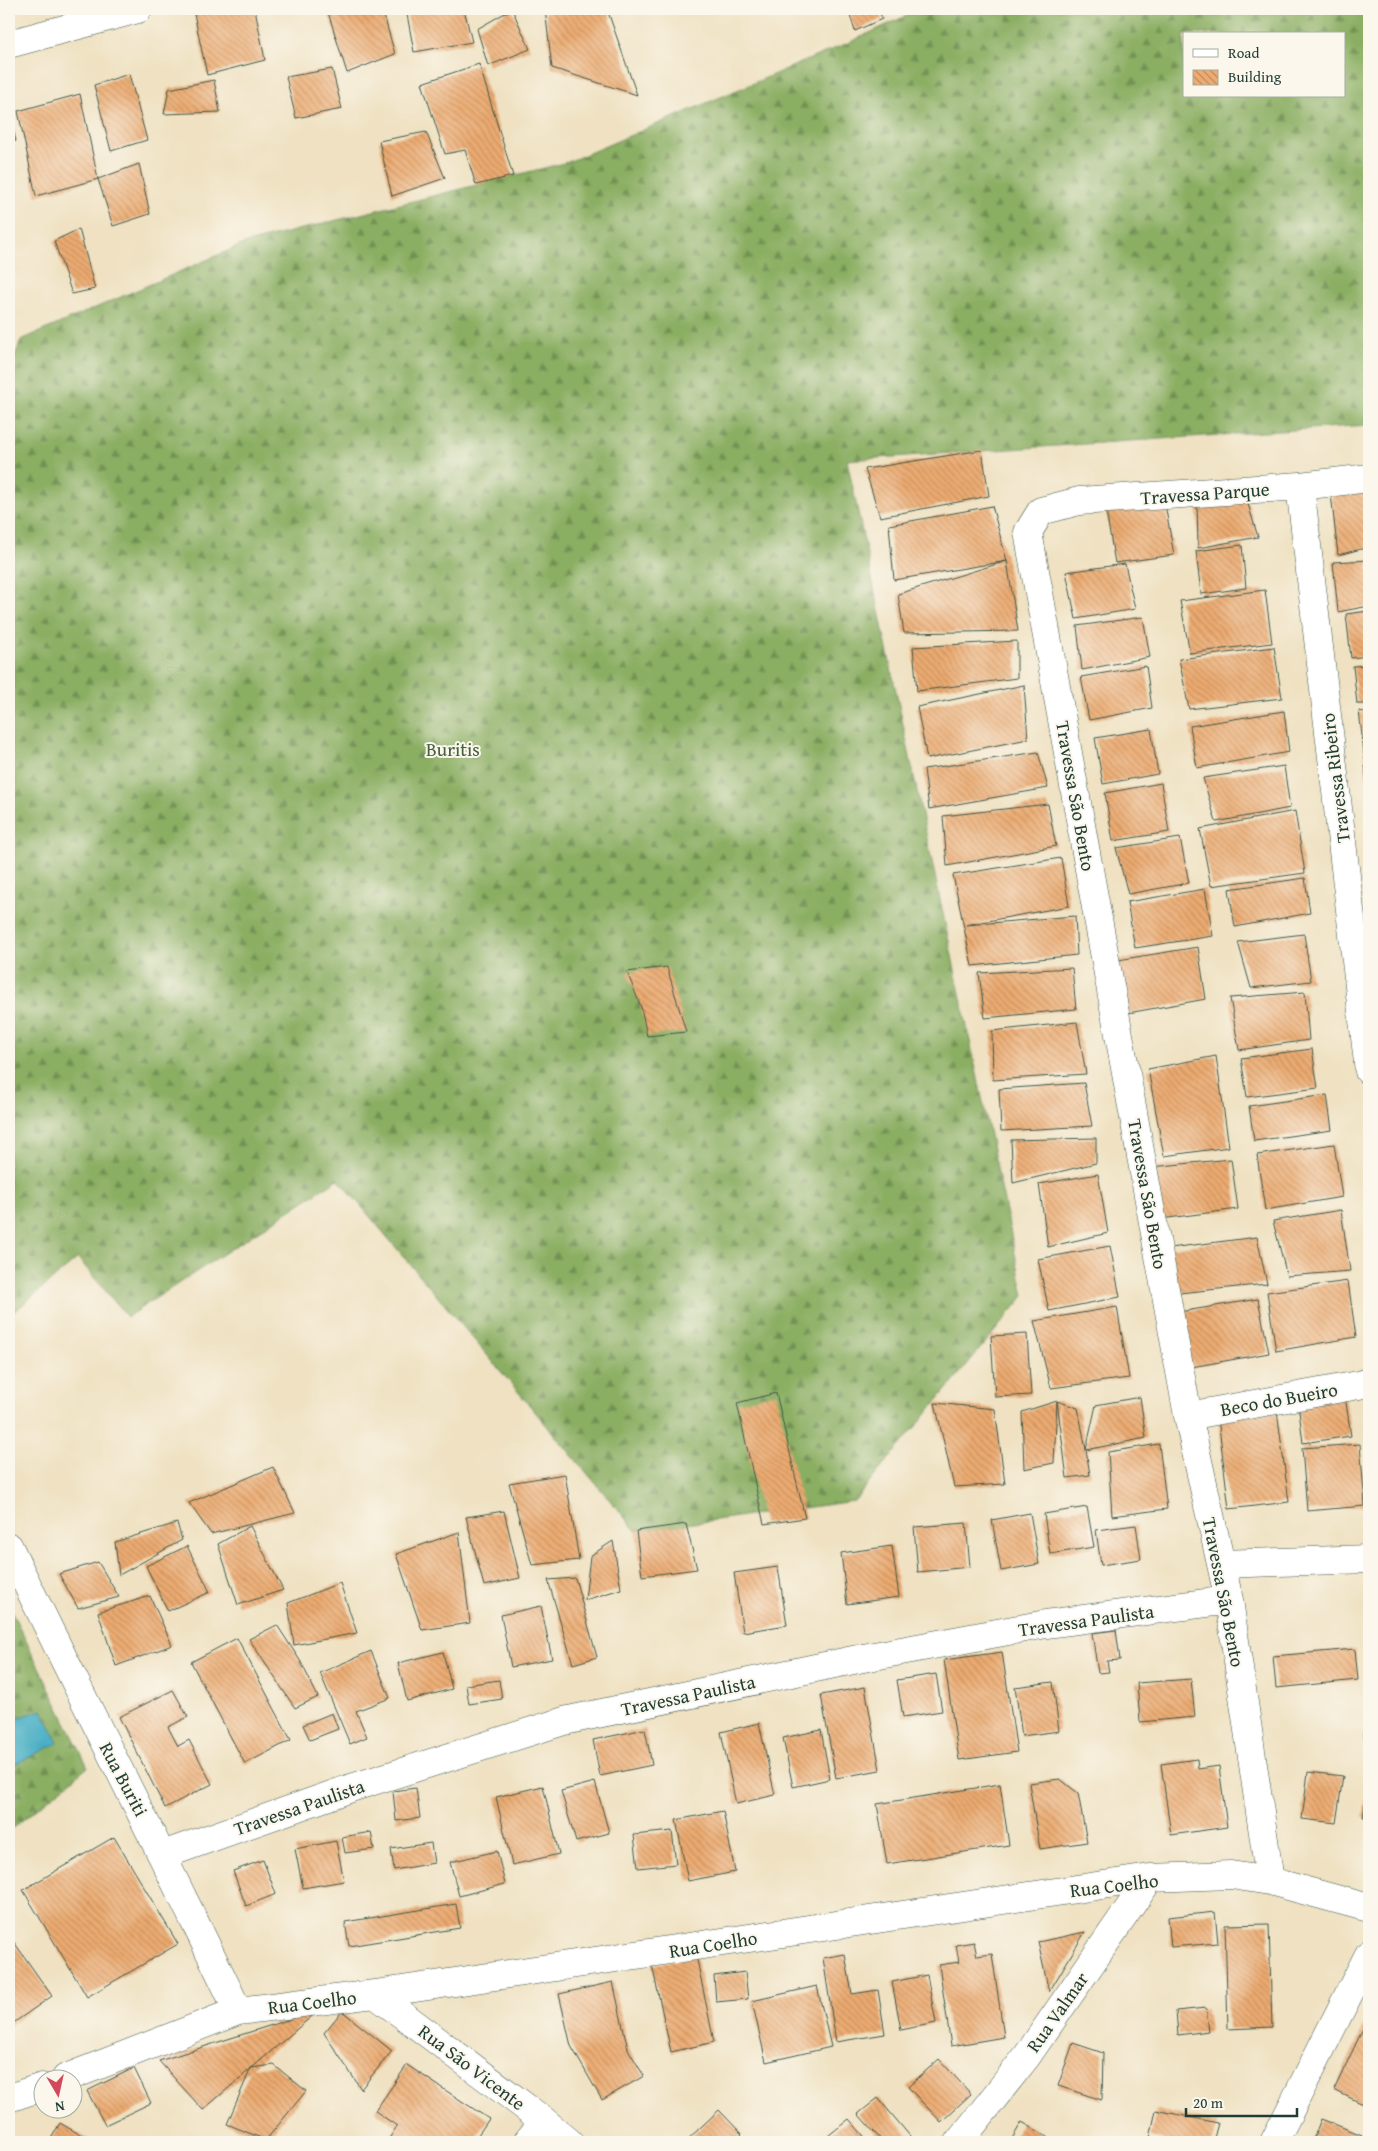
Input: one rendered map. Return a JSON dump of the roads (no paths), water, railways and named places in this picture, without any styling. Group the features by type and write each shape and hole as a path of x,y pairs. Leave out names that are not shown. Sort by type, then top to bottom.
{"street":[{"path":"9,44 138,9"},
{"name":"Travessa Parque","path":"1041,511 1079,501 1300,486 1369,478"},
{"name":"Travessa Ribeiro","path":"1300,486 1367,1036 1369,1071"},
{"name":"Travessa São Bento","path":"1041,511 1028,532 1188,1416 1229,1600 1270,1880"},
{"name":"Beco do Bueiro","path":"1188,1416 1364,1384 1369,1381"},
{"name":"Rua Buriti","path":"9,1547 88,1712 163,1854 238,2012"},
{"path":"1221,1564 1369,1559"},
{"name":"Travessa Paulista","path":"163,1854 351,1788 564,1721 858,1659 1046,1624 1229,1600"},
{"name":"Rua Coelho","path":"82,2072 238,2012 375,1994 1150,1878 1231,1875 1270,1880 1369,1908"},
{"name":"Rua Valmar","path":"959,2142 1027,2056 1150,1878"},
{"path":"1274,2142 1369,1954"},
{"name":"Rua São Vicente","path":"375,1994 544,2121 569,2142"},
{"path":"9,2098 32,2090"},
{"path":"527,2142 544,2121"}],"water":[{"path":"42,1710 58,1743 9,1767 9,1725 17,1718"}],"park label":[{"name":"Buritis","path":"453,749"}]}
